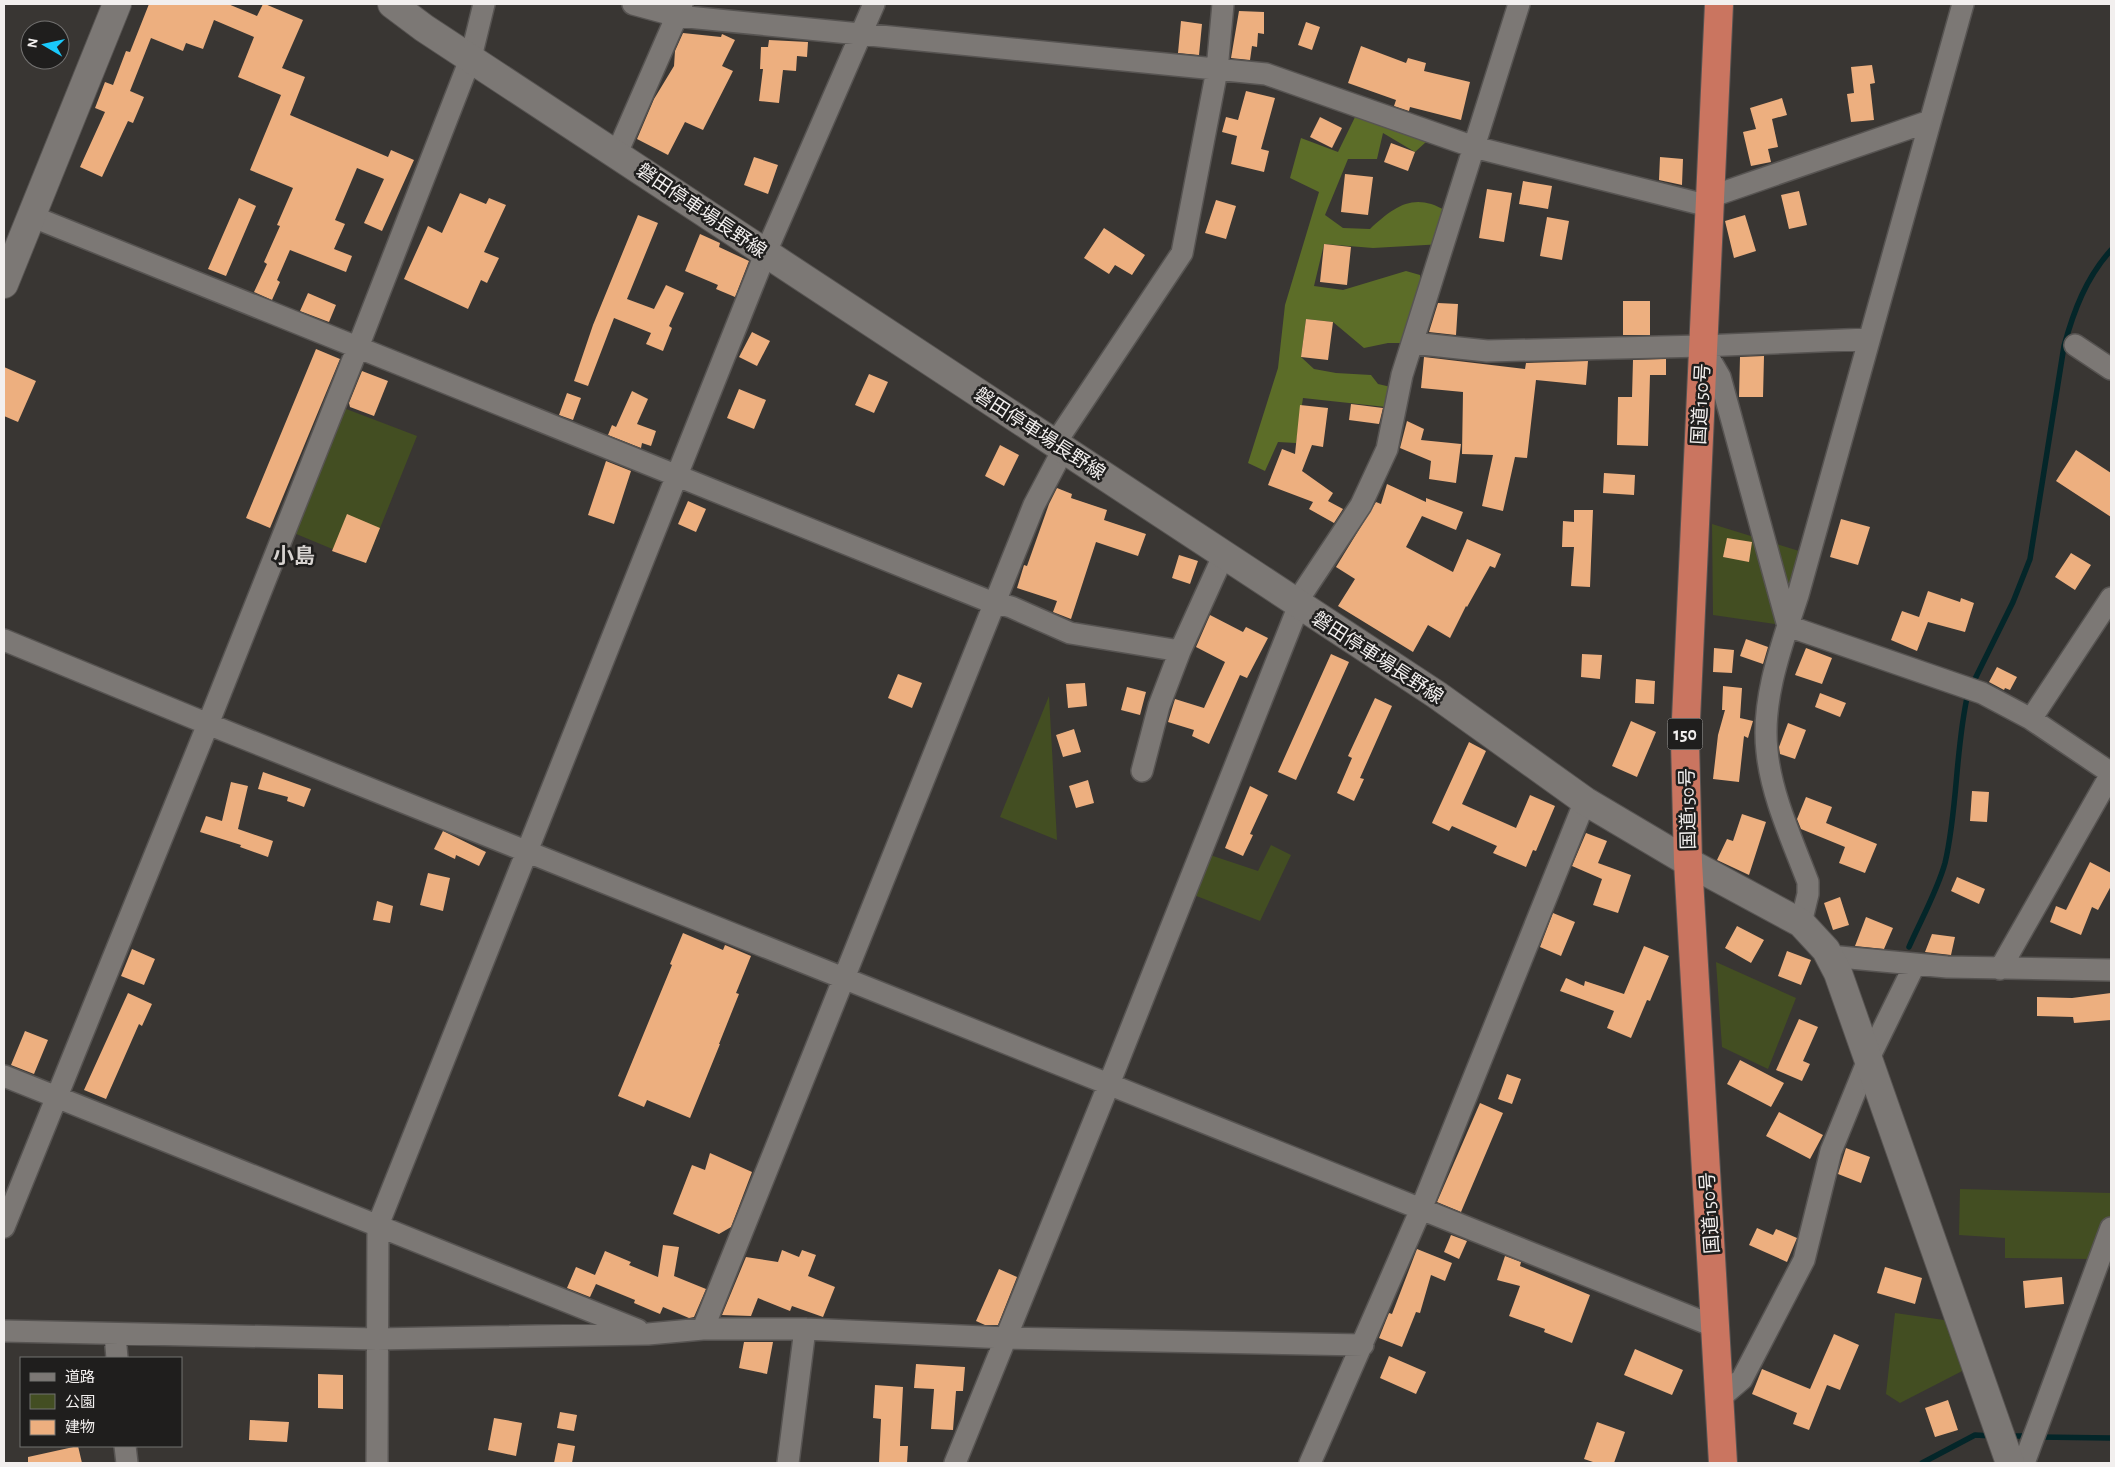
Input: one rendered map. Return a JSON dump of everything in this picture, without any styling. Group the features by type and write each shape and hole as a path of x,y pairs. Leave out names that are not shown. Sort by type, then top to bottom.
{"highway":[{"name":"国道150号","path":"1719,4 1685,741 1688,862 1723,1463"}],"main road":[{"path":"4,284 117,4"},
{"name":"磐田停車場長野線","path":"392,4 424,28 617,153 1437,695 1585,801 1688,862 1801,923 1813,934 1829,956 1838,973 2010,1463"}],"street":[{"path":"4,1228 55,1097 208,724 358,347 471,57 484,4"},
{"path":"633,4 679,10 859,41 1266,74 1474,147 1710,202 1930,121"},
{"path":"377,1463 378,1225 766,252 874,4"},
{"path":"703,1330 846,978 994,604 1060,445 1182,253 1221,70 1223,4"},
{"path":"955,1463 1110,1084 1297,604 1361,505 1387,449 1402,375 1519,4"},
{"path":"1801,923 1808,894 1808,882 1779,803 1766,752 1768,713 1776,668 1963,4"},
{"path":"617,153 679,10"},
{"path":"31,216 994,604 1011,606 1070,633 1180,651"},
{"path":"1412,343 1487,351 1702,346 1868,339"},
{"path":"2075,345 2111,369"},
{"path":"1702,346 1720,377 1788,626"},
{"path":"1142,771 1159,706 1180,651 1224,554"},
{"path":"2030,719 2111,598"},
{"path":"1788,626 1982,693 2030,719 2111,773 2000,969"},
{"path":"4,640 208,724 1716,1327"},
{"path":"1310,1463 1421,1209 1585,801"},
{"path":"1829,956 2000,969 2111,970"},
{"path":"1720,1398 1742,1379 1804,1260 1831,1151 1868,1060 1915,964"},
{"path":"4,1076 648,1334"},
{"path":"2024,1463 2111,1228"},
{"path":"4,1331 115,1335 377,1339 805,1329 1006,1338 1363,1345"},
{"path":"788,1463 805,1329"},
{"path":"115,1335 117,1357"},
{"path":"125,1447 127,1463"}],"green space":[{"path":"1356,115 1426,142 1415,152 1383,133 1377,159 1348,159 1325,215 1343,228 1370,229 1388,214 1405,204 1414,202 1435,205 1446,211 1443,244 1373,248 1324,244 1314,286 1343,290 1406,271 1420,275 1422,293 1403,343 1388,343 1364,348 1333,322 1306,319 1301,357 1314,369 1336,373 1371,375 1378,384 1391,387 1395,408 1303,398 1296,443 1278,442 1265,471 1248,463 1278,368 1285,305 1319,192 1290,178 1301,138 1338,152"},
{"path":"341,407 417,436 366,563 289,531"},
{"path":"1712,524 1809,554 1788,626 1713,615"},
{"path":"1049,696 1057,840 1000,817"},
{"path":"1271,845 1291,855 1260,921 1194,895 1210,855 1258,871"},
{"path":"1716,962 1796,998 1768,1069 1722,1047"},
{"path":"1960,1189 2111,1193 2111,1218 2089,1259 2005,1258 2005,1238 1959,1235"},
{"path":"1895,1313 1951,1321 1970,1367 1900,1403 1886,1394"}],"building":[{"path":"149,4 228,4 257,16 263,4 265,4 303,20 282,68 305,77 290,115 388,157 391,150 414,160 382,231 364,223 384,179 357,168 335,220 345,224 334,249 352,256 346,272 290,250 277,280 280,282 272,300 254,292 267,264 264,262 280,226 277,225 293,188 250,170 281,95 238,77 254,37 214,20 203,49 186,43 183,51 151,38 130,91 144,97 133,123 128,121 102,177 80,167 105,112 95,108 105,82 113,85 126,51 130,52"},
{"path":"1239,11 1264,12 1264,34 1258,33 1257,47 1252,46 1250,60 1231,58"},
{"path":"1181,21 1202,24 1199,55 1178,53"},
{"path":"1306,22 1320,27 1312,50 1298,45"},
{"path":"683,33 721,37 722,34 735,40 722,66 733,71 703,130 685,122 668,155 637,139 654,99 674,66 675,51"},
{"path":"769,40 808,42 807,57 797,56 796,71 783,70 779,103 759,101 763,69 760,69 761,47 768,47"},
{"path":"1361,46 1406,63 1408,58 1426,63 1424,71 1470,82 1461,120 1410,107 1409,111 1394,106 1396,100 1348,83"},
{"path":"1872,65 1875,83 1870,84 1874,120 1851,122 1847,94 1854,93 1851,67"},
{"path":"1246,91 1275,98 1261,149 1269,151 1264,172 1231,164 1237,136 1222,132 1226,117 1238,120"},
{"path":"1782,98 1787,115 1772,119 1778,147 1768,149 1771,162 1751,166 1743,132 1756,129 1750,108"},
{"path":"1320,117 1342,128 1332,148 1310,137"},
{"path":"1391,143 1415,152 1408,171 1384,162"},
{"path":"754,157 778,165 768,194 744,185"},
{"path":"1660,157 1683,159 1682,185 1659,180"},
{"path":"1345,174 1373,177 1368,215 1341,212"},
{"path":"1523,181 1552,186 1548,209 1519,204"},
{"path":"1487,189 1512,193 1504,242 1479,238"},
{"path":"1799,191 1807,225 1789,229 1781,195"},
{"path":"460,193 486,204 489,198 506,205 484,252 499,258 487,283 481,280 468,309 404,279 428,226 442,233"},
{"path":"239,198 256,206 226,276 208,269"},
{"path":"1216,200 1236,206 1226,239 1205,233"},
{"path":"638,215 658,223 627,299 654,309 666,285 684,293 669,326 672,328 663,351 646,344 651,333 614,318 588,386 574,381 593,325"},
{"path":"1745,215 1756,251 1734,258 1725,221"},
{"path":"1547,217 1569,221 1562,260 1540,256"},
{"path":"1104,228 1145,255 1132,275 1115,265 1109,274 1084,258"},
{"path":"700,234 720,243 719,247 749,261 735,297 716,289 718,285 685,271"},
{"path":"1324,244 1351,247 1347,285 1320,282"},
{"path":"308,293 336,305 329,322 300,311"},
{"path":"1623,301 1650,301 1650,335 1623,335"},
{"path":"1438,303 1458,304 1456,335 1429,332"},
{"path":"1306,319 1333,322 1328,360 1301,357"},
{"path":"752,332 770,341 757,366 739,357"},
{"path":"316,349 340,359 270,528 246,518"},
{"path":"1764,356 1763,397 1739,397 1740,357"},
{"path":"1424,357 1525,369 1526,363 1588,361 1586,385 1536,380 1527,458 1515,457 1503,511 1482,506 1493,455 1462,454 1463,392 1421,388"},
{"path":"1666,359 1666,375 1650,375 1648,446 1617,445 1618,397 1632,397 1633,360"},
{"path":"4,367 36,381 18,422 4,416"},
{"path":"362,371 388,381 374,416 350,407 349,403"},
{"path":"869,374 888,382 874,413 855,405"},
{"path":"739,389 766,400 754,429 727,418"},
{"path":"632,391 648,399 637,424 656,431 651,446 642,443 641,448 608,435 612,425 616,427"},
{"path":"567,393 581,398 573,420 559,415"},
{"path":"1351,404 1383,408 1379,424 1349,420"},
{"path":"1300,405 1328,408 1323,447 1312,445 1302,471 1333,493 1328,501 1343,509 1334,523 1309,509 1313,502 1268,485 1282,449 1295,454"},
{"path":"1407,421 1424,429 1421,440 1461,444 1456,483 1429,479 1431,461 1400,448"},
{"path":"1000,445 1019,455 1004,486 985,476"},
{"path":"2076,450 2111,473 2111,517 2056,481"},
{"path":"606,461 631,471 614,524 588,515"},
{"path":"1604,473 1635,475 1634,495 1603,493"},
{"path":"1387,484 1426,502 1426,498 1463,512 1456,530 1422,516 1406,547 1453,572 1467,539 1501,554 1495,568 1490,566 1466,606 1450,638 1428,625 1413,652 1338,606 1355,579 1336,567 1376,502 1381,504"},
{"path":"1057,488 1072,494 1071,498 1107,510 1104,520 1146,534 1138,556 1096,542 1071,619 1053,612 1057,601 1017,588 1024,565 1027,566 1049,504"},
{"path":"688,501 706,509 696,532 678,524"},
{"path":"1574,510 1593,510 1590,587 1571,586 1574,547 1562,547 1563,521 1574,522"},
{"path":"347,514 380,528 366,563 332,551"},
{"path":"1841,519 1870,527 1858,565 1830,557"},
{"path":"1727,538 1752,542 1749,562 1723,557"},
{"path":"2071,553 2091,565 2075,590 2055,577"},
{"path":"1179,555 1198,561 1190,584 1172,578"},
{"path":"1928,591 1960,602 1961,598 1974,603 1965,632 1928,622 1917,651 1891,640 1902,611 1919,617"},
{"path":"1210,615 1243,632 1246,627 1268,638 1247,678 1240,675 1209,744 1192,736 1194,730 1168,722 1175,699 1204,708 1225,662 1196,647"},
{"path":"1746,639 1768,647 1763,664 1740,656"},
{"path":"1714,648 1734,650 1732,673 1713,672"},
{"path":"1806,648 1832,658 1822,684 1795,675"},
{"path":"1331,654 1349,662 1296,780 1278,772"},
{"path":"1582,654 1602,655 1600,679 1581,677"},
{"path":"1997,667 2017,677 2010,690 2005,688 2004,690 1989,682"},
{"path":"898,674 922,683 912,708 888,698"},
{"path":"1636,679 1655,681 1654,704 1635,703"},
{"path":"1085,683 1087,706 1068,708 1066,684"},
{"path":"1723,686 1742,688 1740,718 1753,721 1748,738 1744,736 1739,782 1713,779 1718,735 1725,710 1722,710"},
{"path":"1127,687 1146,692 1140,715 1121,710"},
{"path":"1820,693 1846,703 1840,717 1815,707"},
{"path":"1375,698 1392,706 1360,778 1364,779 1354,801 1337,793 1352,758 1348,756"},
{"path":"1631,721 1656,732 1637,777 1612,766"},
{"path":"1788,723 1806,730 1795,759 1780,754 1779,747"},
{"path":"1074,729 1081,752 1063,757 1056,735"},
{"path":"1469,742 1486,751 1462,804 1516,828 1530,795 1555,806 1536,851 1533,850 1526,867 1493,853 1497,846 1452,826 1449,831 1432,823"},
{"path":"263,772 311,789 304,807 287,801 288,797 258,789"},
{"path":"1088,780 1094,803 1076,808 1069,786"},
{"path":"231,782 248,786 238,829 273,841 268,857 240,847 241,845 200,832 206,816 222,821"},
{"path":"1250,786 1268,795 1250,834 1253,835 1243,856 1225,848"},
{"path":"1972,791 1989,792 1987,822 1970,821"},
{"path":"1806,797 1832,807 1826,823 1877,844 1865,873 1839,863 1845,847 1801,829 1797,819"},
{"path":"1742,814 1766,822 1749,875 1717,860 1727,839 1733,841"},
{"path":"443,831 486,852 479,866 456,855 455,859 434,849"},
{"path":"1586,833 1607,841 1598,863 1631,875 1618,913 1593,905 1602,879 1572,866"},
{"path":"2090,862 2111,873 2111,886 2098,910 2092,907 2081,935 2050,922 2056,906 2066,910"},
{"path":"428,873 450,878 443,911 420,905"},
{"path":"1957,877 1985,889 1979,904 1951,891"},
{"path":"1840,897 1849,925 1833,930 1824,903"},
{"path":"377,901 393,906 390,923 373,920"},
{"path":"1553,913 1575,922 1561,956 1540,947"},
{"path":"1866,917 1893,928 1884,949 1855,946"},
{"path":"1737,926 1764,940 1751,963 1725,948"},
{"path":"683,933 723,950 725,945 751,956 736,993 739,994 690,1118 647,1100 644,1107 618,1096 672,965 670,964"},
{"path":"1932,934 1955,937 1951,955 1925,952"},
{"path":"1644,946 1669,956 1650,1001 1647,1000 1631,1038 1607,1028 1614,1011 1560,991 1566,978 1584,986 1585,981 1624,994"},
{"path":"132,949 155,959 144,985 121,976"},
{"path":"1787,951 1811,960 1801,985 1778,976"},
{"path":"128,993 152,1004 142,1026 139,1024 106,1099 84,1090"},
{"path":"2111,993 2111,1020 2074,1023 2073,1017 2037,1016 2037,997 2072,998"},
{"path":"1799,1019 1818,1027 1803,1061 1810,1064 1802,1081 1776,1070"},
{"path":"25,1031 48,1040 34,1074 11,1065"},
{"path":"1740,1060 1784,1083 1771,1107 1727,1084"},
{"path":"1507,1074 1521,1079 1512,1104 1498,1099"},
{"path":"1480,1103 1503,1113 1461,1212 1437,1202"},
{"path":"1779,1112 1823,1135 1810,1159 1766,1136"},
{"path":"1846,1148 1870,1157 1861,1183 1838,1174"},
{"path":"710,1153 752,1172 731,1227 719,1234 673,1214 692,1165 705,1170"},
{"path":"1757,1228 1773,1235 1776,1229 1797,1238 1787,1262 1749,1245"},
{"path":"1451,1235 1467,1241 1459,1259 1444,1252"},
{"path":"663,1245 679,1247 674,1276 706,1289 694,1317 689,1318 663,1307 660,1314 634,1303 635,1300 596,1284 590,1297 567,1288 576,1267 595,1275 605,1251 631,1262 629,1265 658,1277"},
{"path":"1417,1249 1452,1263 1445,1281 1431,1275 1420,1313 1416,1312 1402,1347 1379,1338 1389,1313 1392,1314"},
{"path":"782,1250 799,1257 802,1250 816,1255 808,1276 835,1287 823,1317 792,1306 790,1311 758,1298 751,1316 722,1315 746,1257 778,1262"},
{"path":"1505,1256 1521,1262 1520,1266 1590,1295 1572,1343 1544,1332 1545,1329 1509,1316 1520,1286 1497,1280"},
{"path":"1885,1267 1922,1278 1915,1304 1877,1293"},
{"path":"999,1269 1017,1277 998,1325 985,1325 976,1321"},
{"path":"2062,1277 2064,1304 2025,1308 2023,1281"},
{"path":"1834,1334 1859,1345 1840,1390 1827,1385 1809,1430 1793,1424 1797,1413 1752,1394 1762,1369 1810,1389"},
{"path":"744,1342 773,1342 767,1374 739,1368"},
{"path":"1635,1349 1683,1370 1672,1395 1624,1375"},
{"path":"1389,1356 1426,1372 1416,1394 1380,1378"},
{"path":"916,1364 965,1367 963,1391 956,1391 953,1430 931,1429 934,1389 914,1388"},
{"path":"318,1374 343,1375 343,1409 318,1408"},
{"path":"875,1385 903,1387 900,1446 908,1446 907,1463 879,1463 881,1419 873,1418"},
{"path":"1948,1400 1958,1430 1935,1437 1925,1408"},
{"path":"560,1412 577,1415 574,1431 557,1428"},
{"path":"494,1418 522,1423 516,1456 488,1450"},
{"path":"250,1420 289,1422 287,1442 249,1440"},
{"path":"1597,1422 1625,1432 1614,1463 1596,1463 1584,1459"},
{"path":"558,1443 575,1446 572,1463 554,1463"},
{"path":"78,1447 82,1463 28,1463 28,1457"}],"waterway":[{"path":"1972,685 2013,602 2030,559 2064,346 2082,295 2102,261 2111,250"},
{"path":"1909,947 1945,863 1968,693"},
{"path":"1922,1463 1975,1435 1992,1436"},
{"path":"2008,1436 2029,1436"},
{"path":"2038,1437 2111,1438"}],"district":[{"name":"小島","path":"294,556"}]}
